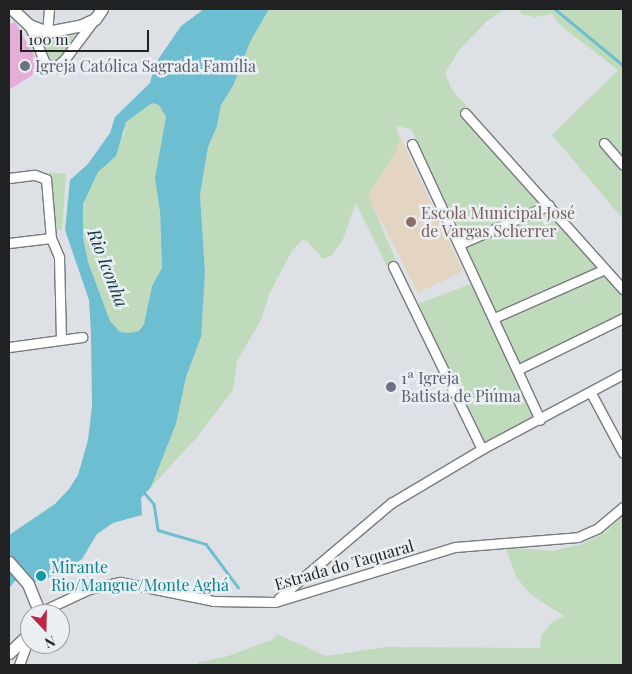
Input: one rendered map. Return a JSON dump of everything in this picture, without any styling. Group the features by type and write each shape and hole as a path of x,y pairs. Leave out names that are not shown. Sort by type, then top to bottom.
{"main road":[{"path":"12,13 29,25 46,32 73,29 94,19 102,9"},
{"path":"9,562 28,584 36,604"},
{"path":"9,652 20,643"}],"street":[{"path":"46,32 49,9"},
{"path":"29,25 45,63 54,68 64,60 94,19"},
{"path":"465,113 623,289"},
{"path":"604,143 623,165"},
{"path":"412,144 519,369 540,420"},
{"path":"9,178 41,176 48,187 51,238 59,257 61,340"},
{"path":"460,244 549,205"},
{"path":"9,243 51,238"},
{"path":"392,266 482,449"},
{"path":"494,318 605,268"},
{"path":"519,369 623,318"},
{"path":"9,347 82,337"},
{"path":"275,602 368,520 482,449 591,393 623,374"},
{"path":"591,393 623,453"},
{"name":"Estrada do Taquaral","path":"58,604 89,589 120,582 213,601 275,602 454,547 578,537 598,528 623,507"}],"shaded area":[{"name":"Escola Municipal José de Vargas Scherrer","path":"398,132 463,271 418,293 357,174"}],"green space":[{"path":"269,9 505,9 487,21 460,49 445,73 452,90 476,116 475,125 623,296 623,317 525,374 535,424 479,454 356,203 342,242 332,255 323,259 307,241 302,240 293,249 269,294 262,318 237,361 233,390 198,436 151,487 176,424 186,377 200,340 205,272 200,195 208,147 217,126 221,105 233,86 250,42","holes":["396,126 411,129 479,281 415,305 368,195 394,155 400,140"]},
{"path":"520,9 623,9 623,219 552,135 618,70 561,26 552,14 535,17 521,14"},
{"path":"77,32 58,63 49,64 38,39"},
{"path":"152,103 159,105 166,117 159,201 162,268 152,286 144,324 139,331 120,332 110,321 88,262 83,237 83,204 98,172 124,134 126,122"},
{"path":"50,172 66,174 62,230 51,229"},
{"path":"623,516 623,665 198,665 198,662 225,657 272,640 277,634 326,656 386,647 540,648 541,636 552,622 564,616 530,594 517,578 505,547 553,551 582,544 606,532"}],"water":[{"path":"204,9 269,9 250,42 233,86 221,105 217,126 208,147 200,195 205,272 201,337 186,377 176,424 151,487 141,498 142,515 113,523 97,534 82,559 58,574 38,582 15,581 9,588 9,535 55,504 69,489 78,475 88,440 92,406 89,300 65,230 70,180 88,164 110,133 115,117 150,83 155,64 181,26","holes":["152,103 159,105 166,117 155,178 160,212 162,268 152,286 144,324 139,331 120,332 110,321 88,262 83,237 83,204 98,172 116,156 126,122"]}],"building":[{"name":"Igreja Católica Sagrada Família","path":"15,22 42,69 9,90 9,24"}],"waterway":[{"path":"555,9 623,65"},
{"path":"143,491 154,504 158,530 206,544 238,587"}],"place":[{"name":"Igreja Católica Sagrada Família","path":"25,66"},
{"name":"Escola Municipal José de Vargas Scherrer","path":"411,222"},
{"name":"1ª Igreja Batista de Piúma","path":"391,387"},
{"name":"Mirante Rio/Mangue/Monte Aghá","path":"41,576"}],"water label":[{"name":"Rio Iconha","path":"108,268"}]}
